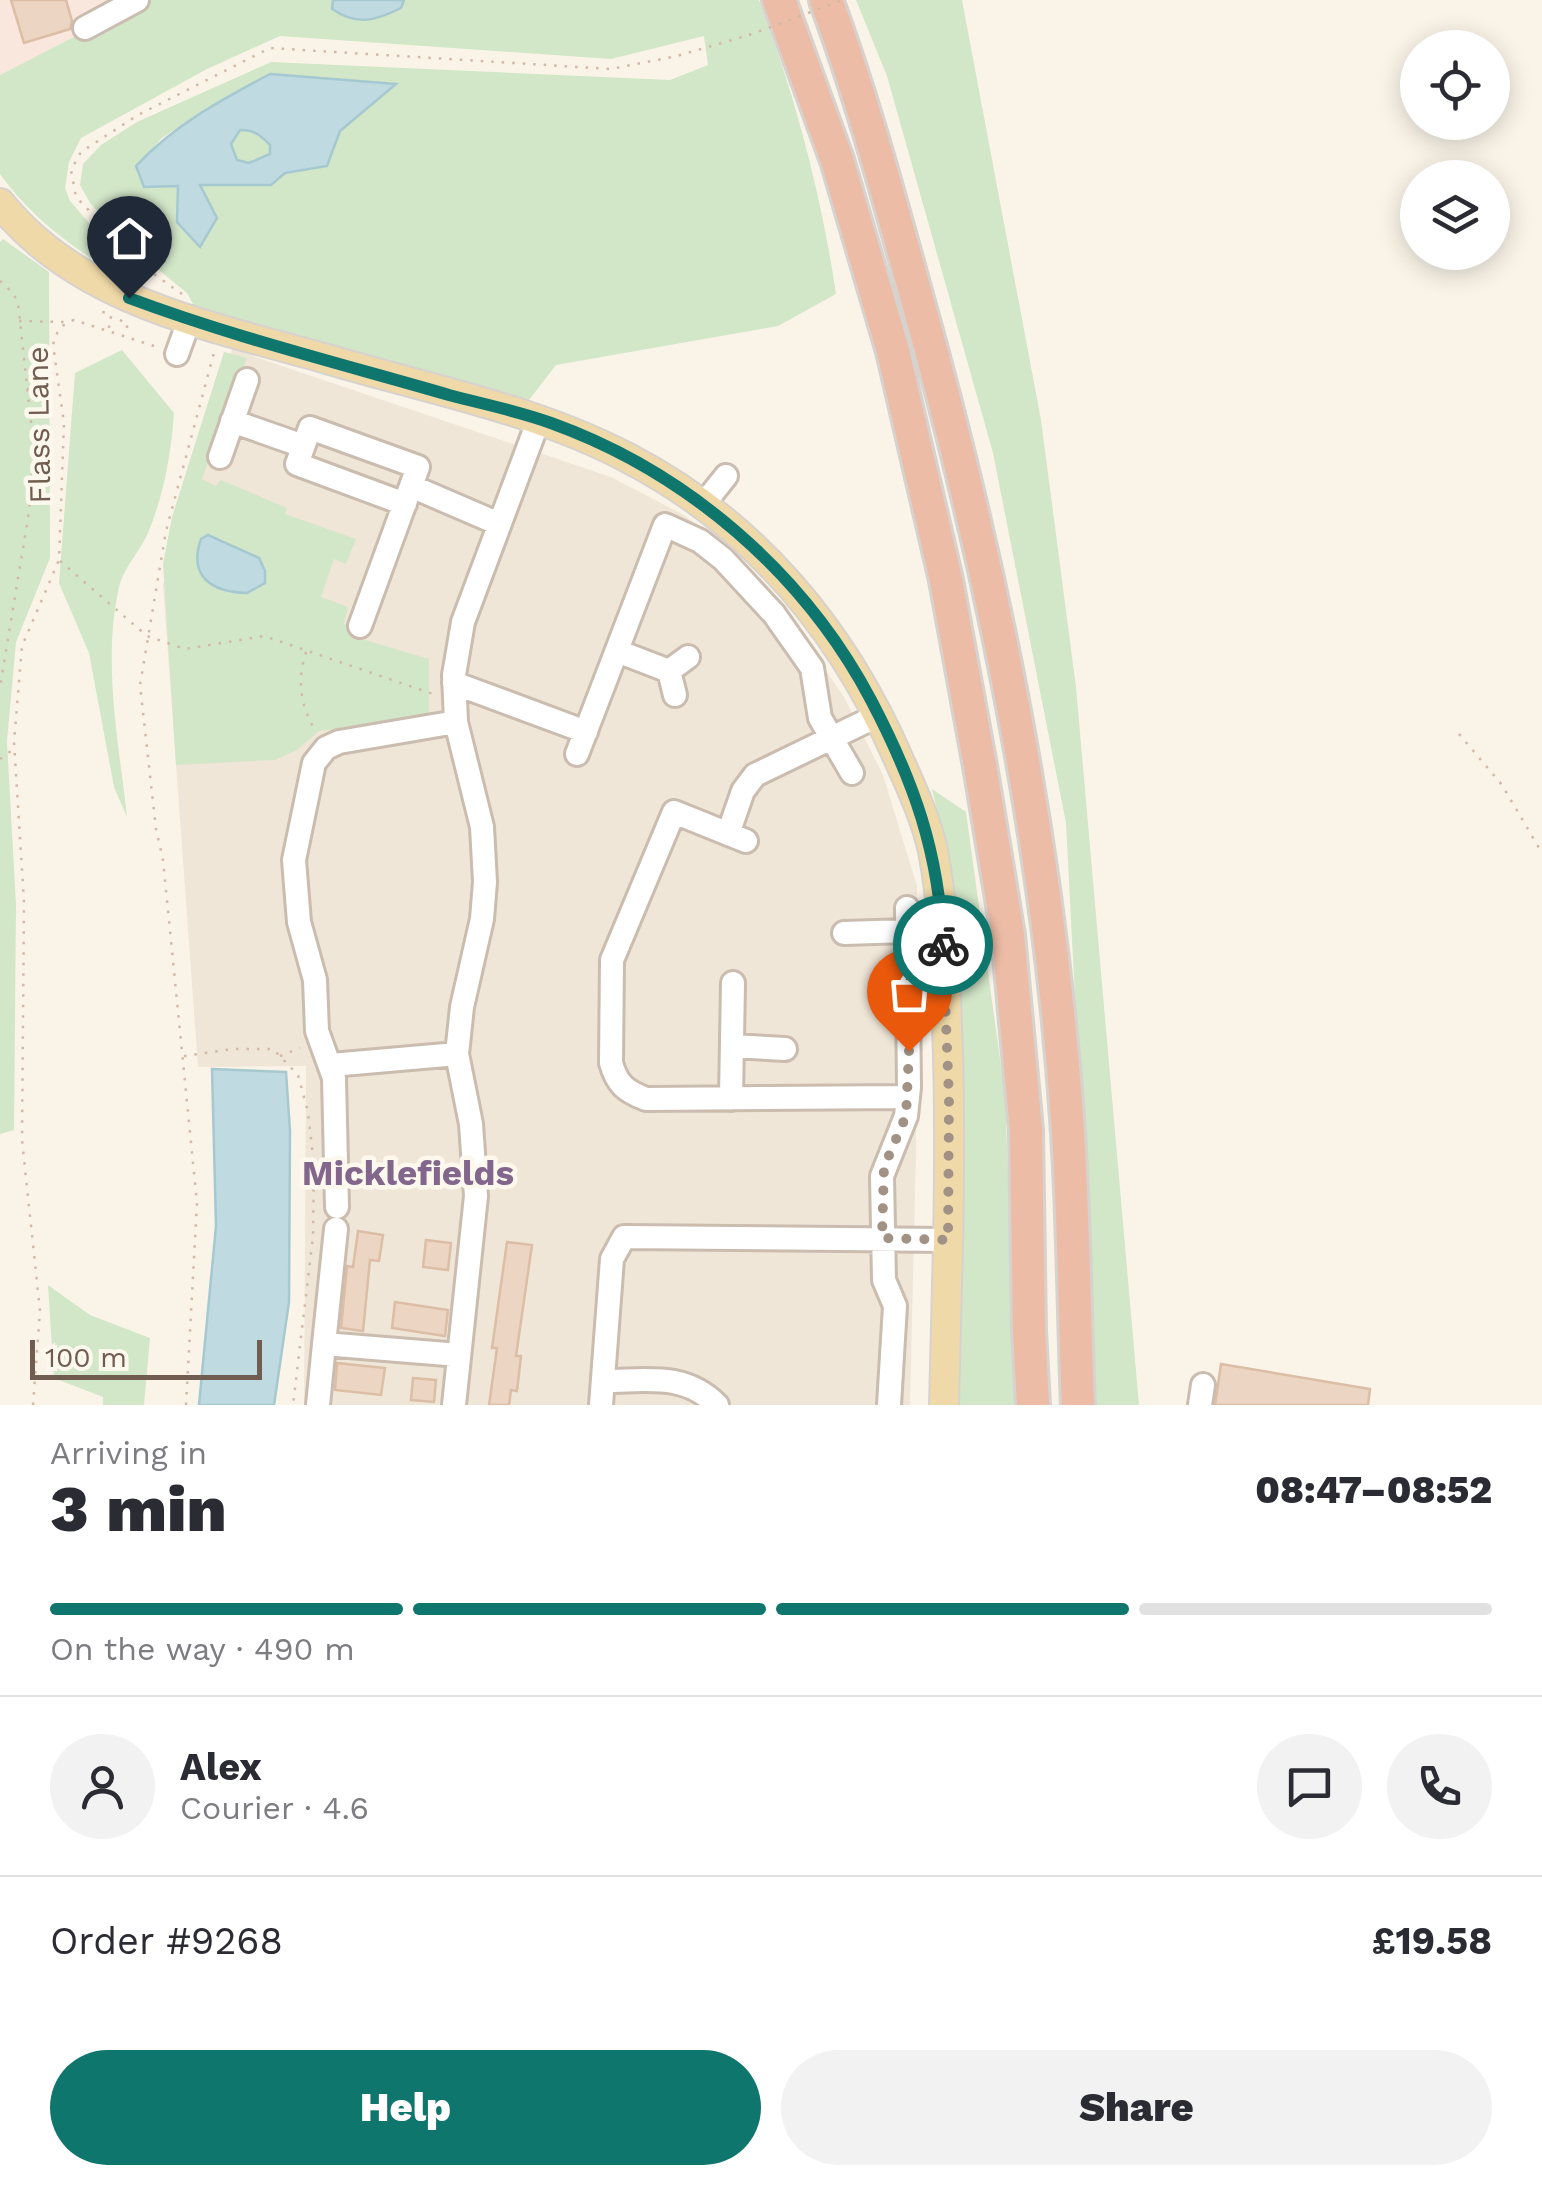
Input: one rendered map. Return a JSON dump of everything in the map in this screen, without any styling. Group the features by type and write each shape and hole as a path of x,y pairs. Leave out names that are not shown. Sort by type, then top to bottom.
{"highway":[{"path":"780,0 837,160 894,351 946,580 977,747 1008,935 1026,1130 1034,1405"},
{"path":"826,0 860,96 943,390 988,574 1043,894 1067,1118 1078,1405"}],"main road":[{"path":"0,203 52,256 129,298 539,419 628,458 674,484 743,538 796,590 852,665 879,716 918,802 932,848 942,912 949,1098 944,1405"}],"street":[{"path":"85,28 137,0"},
{"path":"178,354 186,317"},
{"path":"220,457 247,380"},
{"path":"454,1405 476,1196 471,1124 457,1054 485,882 482,827 455,702 463,622 539,419"},
{"path":"232,421 304,446"},
{"path":"360,626 408,495 418,467 310,428 297,464 408,495 500,524"},
{"path":"702,506 726,476"},
{"path":"318,1405 336,1218 335,1140 330,1066 320,1040 315,980 296,902 294,860 314,763 326,748 455,702 581,743 665,525 700,541 762,598 812,668 817,706 852,773"},
{"path":"617,651 678,664 675,695"},
{"path":"879,716 755,775 743,790 737,838 674,812 612,960 611,1063 615,1078 626,1091 646,1099 906,1097"},
{"path":"844,933 907,920 910,1087 906,1116 884,1167 884,1280 895,1306 889,1405"},
{"path":"731,1099 733,983"},
{"path":"732,1046 785,1049"},
{"path":"330,1066 457,1054"},
{"path":"601,1405 612,1260 624,1237 948,1240"},
{"path":"324,1344 459,1355"},
{"path":"604,1381 677,1381 696,1386 716,1405"}],"path":[{"path":"186,317 181,292 141,264 76,196 71,170 81,152 138,115 270,48 611,68 676,56 750,35 843,0"},
{"path":"0,281 18,303 34,450 0,687"},
{"path":"124,336 128,324 120,321 125,308"},
{"path":"108,330 112,318 103,314 105,309 112,312"},
{"name":"Flass Lane","path":"33,1405 40,1311 22,1140 24,902 15,748 22,646 60,560 64,423 53,345 56,332 74,320 178,354"},
{"path":"19,321 66,322"},
{"path":"186,1405 198,1229 163,860 140,685 166,531 216,342"},
{"path":"27,389 60,390"},
{"path":"60,560 147,636 185,649 264,636 455,702"},
{"path":"306,650 300,670 303,710 326,748"},
{"path":"1459,734 1502,785 1542,854"},
{"path":"0,759 15,748"},
{"path":"280,1056 320,1040"},
{"path":"182,1057 273,1048 298,1075 308,1112 314,1165 313,1236 293,1405"}],"shaded area":[{"path":"0,0 146,0 0,75"},
{"path":"232,349 611,477 684,515 723,545 778,601 844,697 883,775 917,886 910,1405 304,1405 306,1066 198,1067 163,585"}],"green space":[{"path":"146,0 333,0 332,9 350,18 366,20 400,8 404,0 759,0 805,145 836,294 778,326 556,365 529,400 195,308 187,293 132,248 90,203 80,185 83,164 101,145 137,122 271,62 670,80 708,65 704,36 611,59 280,36 207,69 81,138 69,162 65,188 70,201 123,262 112,272 51,229 0,174 0,75","holes":["394,85 340,131 327,166 285,173 271,185 200,185 177,222 178,186 136,166 162,138 210,106"]},
{"path":"856,0 962,0 1041,420 1076,687 1139,1405 1096,1405 1066,823 993,453 887,76"},
{"path":"240,130 260,136 270,145 270,154 249,163 237,160 231,145"},
{"path":"3,239 49,272 50,558 16,642 7,741 16,905 14,1130 0,1134 0,242"},
{"path":"122,350 174,413 169,459 158,504 148,533 121,580 114,616 112,673 127,817 114,787 89,653 59,583 75,373"},
{"path":"224,352 247,358 202,479 216,486 221,480 287,508 285,514 356,539 346,564 334,559 321,597 348,607 344,624 356,628 355,637 429,659 429,717 319,731 297,750 275,760 176,765 163,564 172,517","holes":["219,538 259,558 257,589 247,593 219,587"]},
{"path":"932,789 966,812 1005,1095 1017,1405 960,1405 961,1002 951,867"},
{"path":"48,1285 90,1315 150,1338 144,1405 103,1405 103,1397 54,1378"}],"water":[{"path":"333,0 404,0 401,8 383,16 358,20 332,9"},
{"path":"270,74 396,84 340,131 327,166 285,173 271,185 200,185 217,218 200,247 177,222 178,186 144,187 136,166 182,126","holes":["240,130 266,141 270,154 249,163 237,160 231,144"]},
{"path":"208,535 259,558 265,583 247,593 223,589 206,580 200,572 198,552 201,539"},
{"path":"212,1069 286,1072 290,1131 289,1302 274,1405 199,1405 216,1226"}],"building":[{"path":"11,0 66,0 72,21 70,29 24,43"},
{"path":"358,1231 383,1235 379,1261 370,1260 363,1331 341,1328 347,1266 353,1267"},
{"path":"426,1240 451,1243 448,1270 423,1267"},
{"path":"507,1242 532,1245 516,1356 521,1356 517,1391 511,1390 509,1405 489,1405 497,1348 492,1348"},
{"path":"395,1302 448,1310 445,1336 392,1328"},
{"path":"337,1363 385,1368 381,1395 335,1390"},
{"path":"1221,1364 1370,1389 1368,1405 1215,1405"},
{"path":"413,1378 436,1380 434,1402 411,1400"}],"way so far":[{"path":"909,1051 906,1116 882,1176 882,1238 948,1240 949,1098 943,945"}],"district":[{"name":"Micklefields","path":"408,1173"}],"route":[{"path":"129,298 224,330 554,424 674,484 732,529 763,556 821,620 852,665 885,727 918,802 932,848 943,945"}]}
